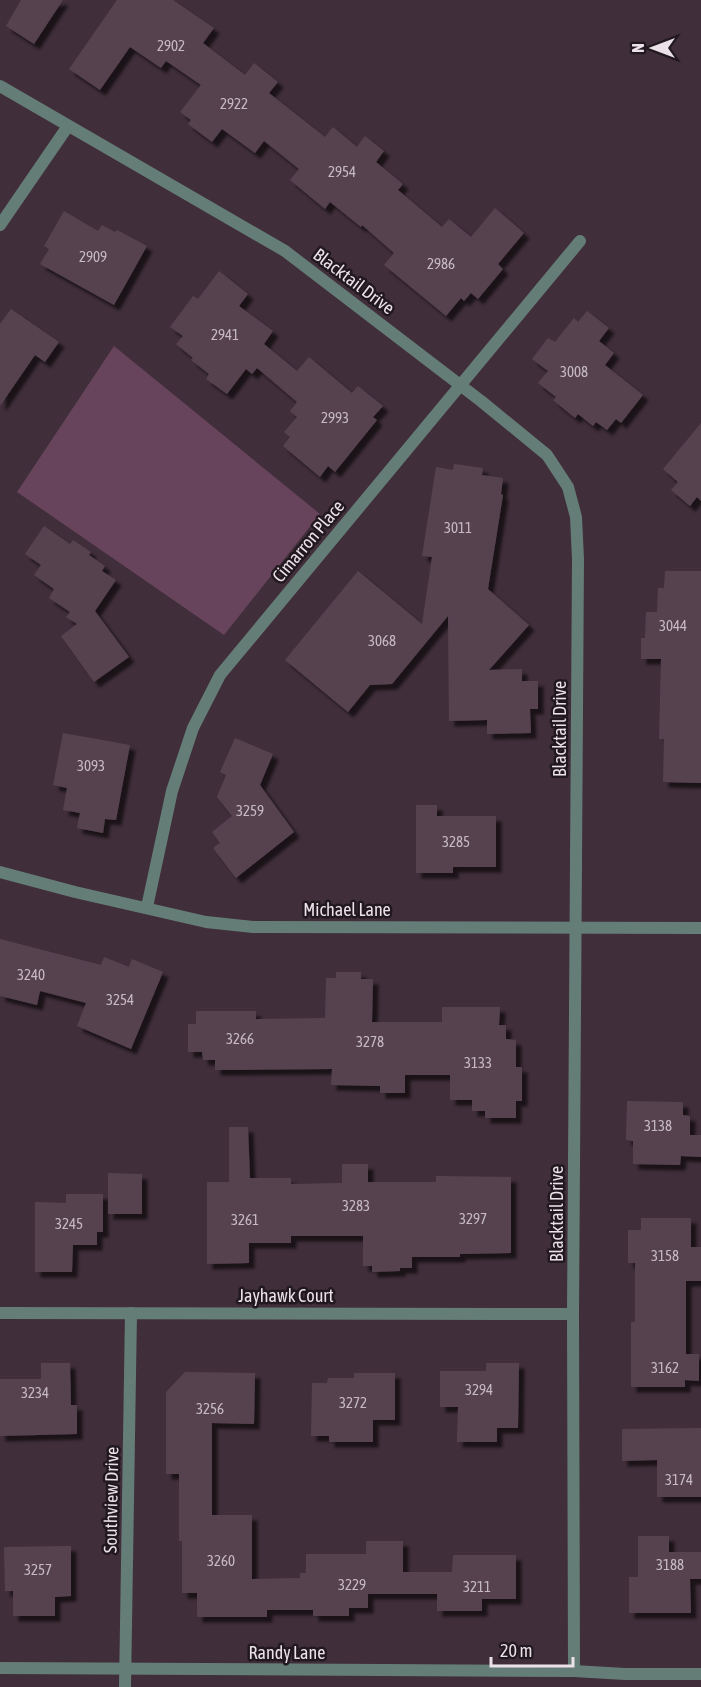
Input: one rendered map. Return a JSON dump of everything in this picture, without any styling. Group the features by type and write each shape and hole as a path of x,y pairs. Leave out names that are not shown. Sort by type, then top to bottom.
{"street":[{"name":"Blacktail Drive","path":"0,86 285,251 547,455 568,487 576,517 574,1671"},
{"path":"0,225 68,126"},
{"name":"Cimarron Place","path":"147,907 172,791 193,728 220,675 580,241"},
{"name":"Michael Lane","path":"0,872 206,922 253,927 701,928"},
{"name":"Jayhawk Court","path":"0,1313 573,1314"},
{"name":"Southview Drive","path":"125,1687 131,1313"},
{"name":"Randy Lane","path":"0,1668 574,1671 701,1674"}],"shaded area":[{"path":"114,346 320,514 224,635 17,492"}],"building":[{"path":"21,0 63,0 34,44 6,26"},
{"path":"117,0 173,0 214,28 203,43 245,75 254,63 278,82 269,93 325,137 333,127 357,147 365,136 384,151 376,162 403,184 398,190 442,227 449,219 471,237 495,208 524,233 498,264 503,269 478,299 471,293 464,301 461,298 446,316 384,265 394,253 362,225 361,227 330,202 325,209 290,180 299,169 264,141 255,153 222,129 212,142 188,124 191,120 180,112 201,85 166,61 161,68 130,47 100,90 69,69"},
{"path":"64,211 98,231 102,225 115,232 117,230 147,246 114,305 40,264 49,249 44,246"},
{"path":"219,271 248,294 239,306 273,331 264,344 297,371 309,357 352,393 358,386 383,406 373,417 377,420 335,472 328,466 320,477 283,446 290,437 284,432 297,417 290,411 297,402 257,368 252,374 246,369 227,394 206,379 209,374 176,344 183,336 170,327 193,296 198,299"},
{"path":"11,309 59,342 45,362 35,355 0,406 0,324"},
{"path":"587,311 609,328 599,341 614,353 605,365 643,395 621,423 616,419 607,430 596,422 593,426 578,414 575,418 553,400 556,397 538,383 548,371 532,359 548,338 555,342 574,318 578,322"},
{"path":"701,423 701,501 697,497 690,506 671,490 678,482 663,469"},
{"path":"454,464 483,468 482,475 503,478 501,494 503,495 488,589 529,625 489,670 522,669 522,681 538,681 538,709 530,709 531,733 487,734 487,720 449,721 448,616 392,684 370,685 348,712 285,660 358,571 422,624 432,557 422,556 436,467 453,470"},
{"path":"44,526 70,544 73,540 91,552 89,555 105,566 102,571 116,580 95,611 129,657 94,682 61,636 77,624 66,617 70,612 49,598 54,589 34,575 41,565 25,554"},
{"path":"665,571 701,571 701,783 663,782 664,739 659,739 661,659 641,659 641,638 645,638 646,612 657,612 658,588 664,588"},
{"path":"63,733 130,745 116,820 105,819 103,833 77,828 80,813 63,810 67,788 53,785"},
{"path":"235,738 273,754 260,785 294,832 236,878 213,848 220,843 212,832 232,816 217,797 226,775 220,772"},
{"path":"416,805 437,805 437,816 496,816 496,867 453,867 453,873 416,873"},
{"path":"0,939 101,965 104,957 129,967 132,959 163,972 131,1049 77,1026 86,1003 40,991 37,1005 0,996"},
{"path":"336,972 361,972 361,979 373,979 372,1022 442,1022 442,1007 500,1007 499,1025 506,1025 506,1039 516,1040 516,1067 522,1067 522,1101 516,1101 516,1118 485,1118 485,1111 472,1111 472,1100 450,1100 450,1075 405,1075 405,1093 380,1093 380,1086 331,1085 332,1069 215,1070 215,1060 203,1060 202,1052 188,1052 188,1024 196,1024 196,1011 256,1011 256,1019 325,1018 326,978 336,978"},
{"path":"627,1101 683,1102 683,1115 690,1116 690,1135 701,1135 701,1157 681,1156 680,1165 633,1164 633,1141 626,1140"},
{"path":"229,1127 248,1127 250,1178 291,1178 291,1184 342,1183 342,1164 368,1164 368,1182 436,1182 436,1176 511,1177 511,1253 460,1254 460,1257 412,1257 412,1268 372,1272 372,1266 363,1266 363,1236 291,1236 291,1243 249,1243 249,1263 207,1264 207,1182 229,1182"},
{"path":"108,1173 142,1174 142,1214 108,1214"},
{"path":"66,1194 103,1194 103,1232 97,1232 97,1245 73,1245 72,1272 35,1272 35,1202 66,1203"},
{"path":"641,1218 691,1218 691,1247 701,1247 701,1281 686,1281 686,1354 699,1354 699,1381 685,1380 685,1387 631,1387 631,1322 635,1322 635,1263 628,1263 628,1230 641,1230"},
{"path":"41,1363 70,1363 71,1405 77,1405 77,1434 0,1436 0,1379 41,1379"},
{"path":"486,1363 519,1363 518,1428 497,1428 497,1442 457,1442 458,1407 440,1407 440,1371 486,1371"},
{"path":"185,1372 255,1373 254,1424 212,1423 212,1515 252,1515 252,1579 300,1578 300,1573 306,1573 306,1554 366,1554 366,1541 403,1541 403,1572 452,1572 453,1555 516,1555 516,1599 482,1599 482,1611 437,1611 437,1594 368,1594 368,1608 349,1608 349,1616 313,1616 313,1610 267,1610 267,1617 197,1617 197,1593 182,1593 179,1474 166,1474 166,1392"},
{"path":"354,1373 395,1373 395,1420 373,1420 373,1442 329,1442 329,1436 311,1436 312,1383 327,1383 328,1378 354,1378"},
{"path":"701,1428 701,1497 657,1497 657,1460 622,1461 622,1429"},
{"path":"638,1536 669,1536 669,1552 701,1552 701,1579 690,1579 691,1613 629,1613 629,1577 638,1577"},
{"path":"71,1546 71,1596 55,1597 55,1616 13,1616 13,1591 5,1591 4,1547"}]}
